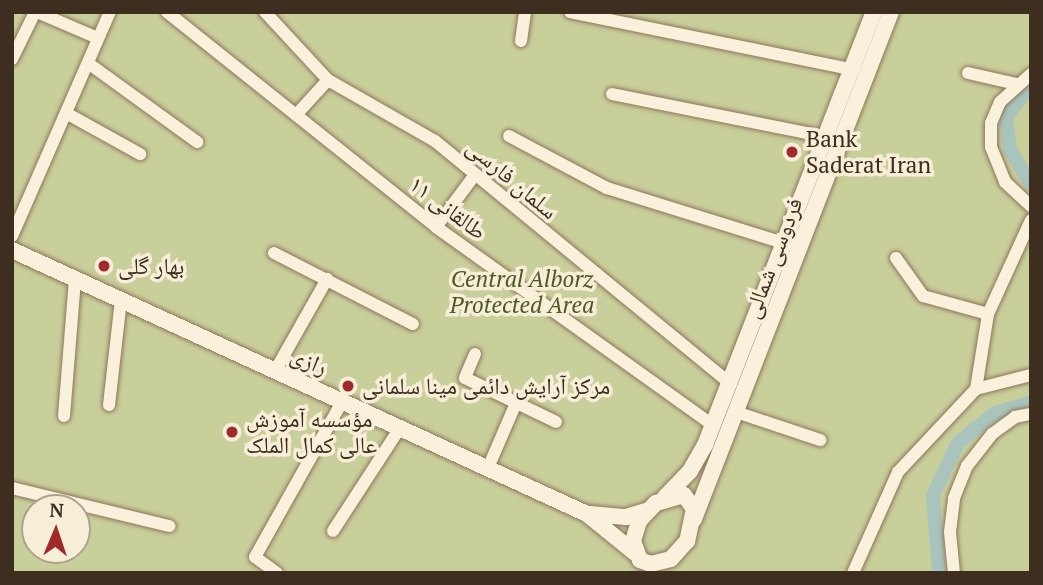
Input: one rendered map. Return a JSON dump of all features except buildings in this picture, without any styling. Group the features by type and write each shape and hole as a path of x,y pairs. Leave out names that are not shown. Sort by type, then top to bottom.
{"street":[{"path":"12,59 36,12 98,38"},
{"path":"12,236 110,12"},
{"name":"طالقانی ۱۱","path":"167,12 436,228 713,425"},
{"name":"سلمان فارسی","path":"265,12 328,80 435,141 474,176 731,384"},
{"path":"521,41 525,12"},
{"path":"570,12 854,70"},
{"name":"فردوسی شمالی","path":"640,562 634,531 660,500 690,471 713,425 788,244 874,12"},
{"name":"فردوسی شمالی","path":"677,554 694,519 891,12"},
{"path":"88,63 197,142"},
{"path":"968,73 1016,84"},
{"path":"1031,74 1016,84 1000,102 991,123 991,147 1005,182 1031,206"},
{"path":"296,115 328,80"},
{"path":"612,94 828,137"},
{"path":"66,113 140,154"},
{"path":"509,136 607,188 788,244"},
{"path":"436,228 474,176"},
{"path":"976,389 988,314 1031,220"},
{"name":"رازی","path":"12,250 587,514"},
{"path":"274,253 413,324"},
{"path":"896,258 923,296 988,314"},
{"path":"64,416 75,279"},
{"path":"275,371 327,279"},
{"path":"109,405 121,300"},
{"path":"475,354 465,378 556,422"},
{"path":"853,573 898,472 976,389 1031,375"},
{"path":"276,573 255,557 343,400"},
{"path":"488,468 516,403"},
{"path":"736,412 820,440"},
{"path":"954,573 950,532 954,498 967,466 992,434 1015,417 1031,414"},
{"path":"333,531 400,428"},
{"path":"12,488 169,526"},
{"path":"587,514 641,515 660,500 684,495 694,509 694,519"},
{"path":"587,514 640,562 661,563 677,554 677,573"}],"green space":[{"name":"Central Alborz Protected Area","path":"12,12 1031,12 1031,573 12,573"}],"waterway":[{"path":"1031,85 1006,117 1010,150 1031,184"},
{"path":"939,573 933,495 958,443 995,413 1031,403"}],"place":[{"name":"Bank Saderat Iran","path":"792,152"},
{"name":"بهار گلی","path":"104,266"},
{"name":"مرکز آرایش دائمی مینا سلمانی","path":"348,386"},
{"name":"مؤسسه آموزش عالی کمال الملک","path":"232,432"}]}
